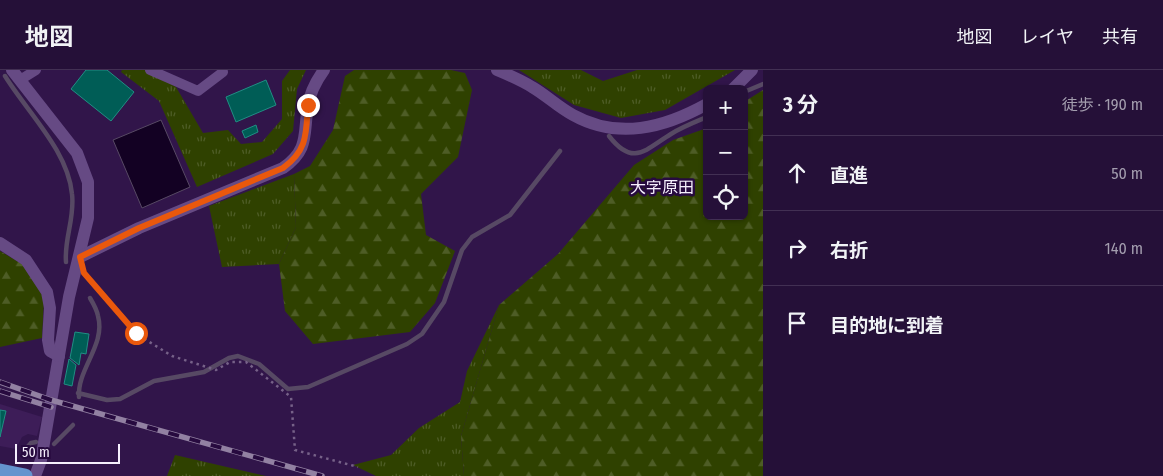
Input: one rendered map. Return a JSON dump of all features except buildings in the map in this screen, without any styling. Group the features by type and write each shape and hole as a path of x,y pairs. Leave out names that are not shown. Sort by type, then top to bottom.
{"highway":[{"path":"0,471 26,476"}],"street":[{"path":"35,476 41,460 69,297 88,218 88,182 77,153 16,75 36,70"},
{"path":"150,70 198,91 223,72"},
{"path":"80,257 139,228 283,168 295,159 303,146 308,105 314,86 324,70"},
{"path":"497,70 530,86 573,115 603,126 633,130 658,126 687,115 703,106"},
{"path":"737,85 752,70"},
{"path":"0,243 26,260 47,292 50,308 48,340 50,350 59,356"}],"path":[{"path":"80,257 84,273 136,333 172,356 216,370 230,362 246,362 291,397 295,450 358,467"}],"shaded area":[{"path":"161,120 190,187 142,208 113,140"},
{"path":"0,404 42,417 37,436 28,434 22,437 16,449 0,446"}],"green space":[{"path":"122,70 149,70 176,87 203,133 228,130 241,144 262,142 282,119 282,81 290,70 306,70 297,89 293,131 273,154 197,187 159,101 121,72"},
{"path":"354,70 451,70 465,73 472,90 458,157 421,194 426,235 455,251 435,303 410,332 313,344 285,311 279,264 296,227 294,174 310,166 333,130 345,76"},
{"path":"519,70 581,70 603,81 637,70 735,70 709,85 703,85 703,88 665,110 621,118 574,105"},
{"path":"763,90 763,476 464,476 461,436 499,305 558,254 634,165 673,140 703,129 703,220 748,220 748,99"},
{"path":"294,174 296,227 279,264 222,267 209,206"},
{"path":"0,251 22,264 44,298 42,338 0,347"},
{"path":"499,305 461,436 464,476 376,476 353,465 391,455 419,428 460,402 467,371"},
{"path":"175,455 266,476 167,476"}],"waterway":[{"path":"5,76 46,133 69,178 73,203 66,262"},
{"path":"748,90 763,84"},
{"path":"609,136 625,151 639,153 680,129 703,119"},
{"path":"78,393 107,400 120,399 154,381 204,372 229,358 238,356 259,364 288,389 308,387 407,344 422,334 444,302 462,250 472,237 510,215 560,151"},
{"path":"79,397 82,377 98,337 97,311 90,298"},
{"path":"54,444 73,425"},
{"path":"25,450 31,443 36,442"}],"railway":[{"path":"0,382 51,400 322,476"},
{"path":"0,391 51,407"}],"district":[{"name":"大字原田","path":"662,187"}],"route":[{"path":"136,333 84,273 80,257 139,228 283,168 295,159 303,146 308,105"}]}
